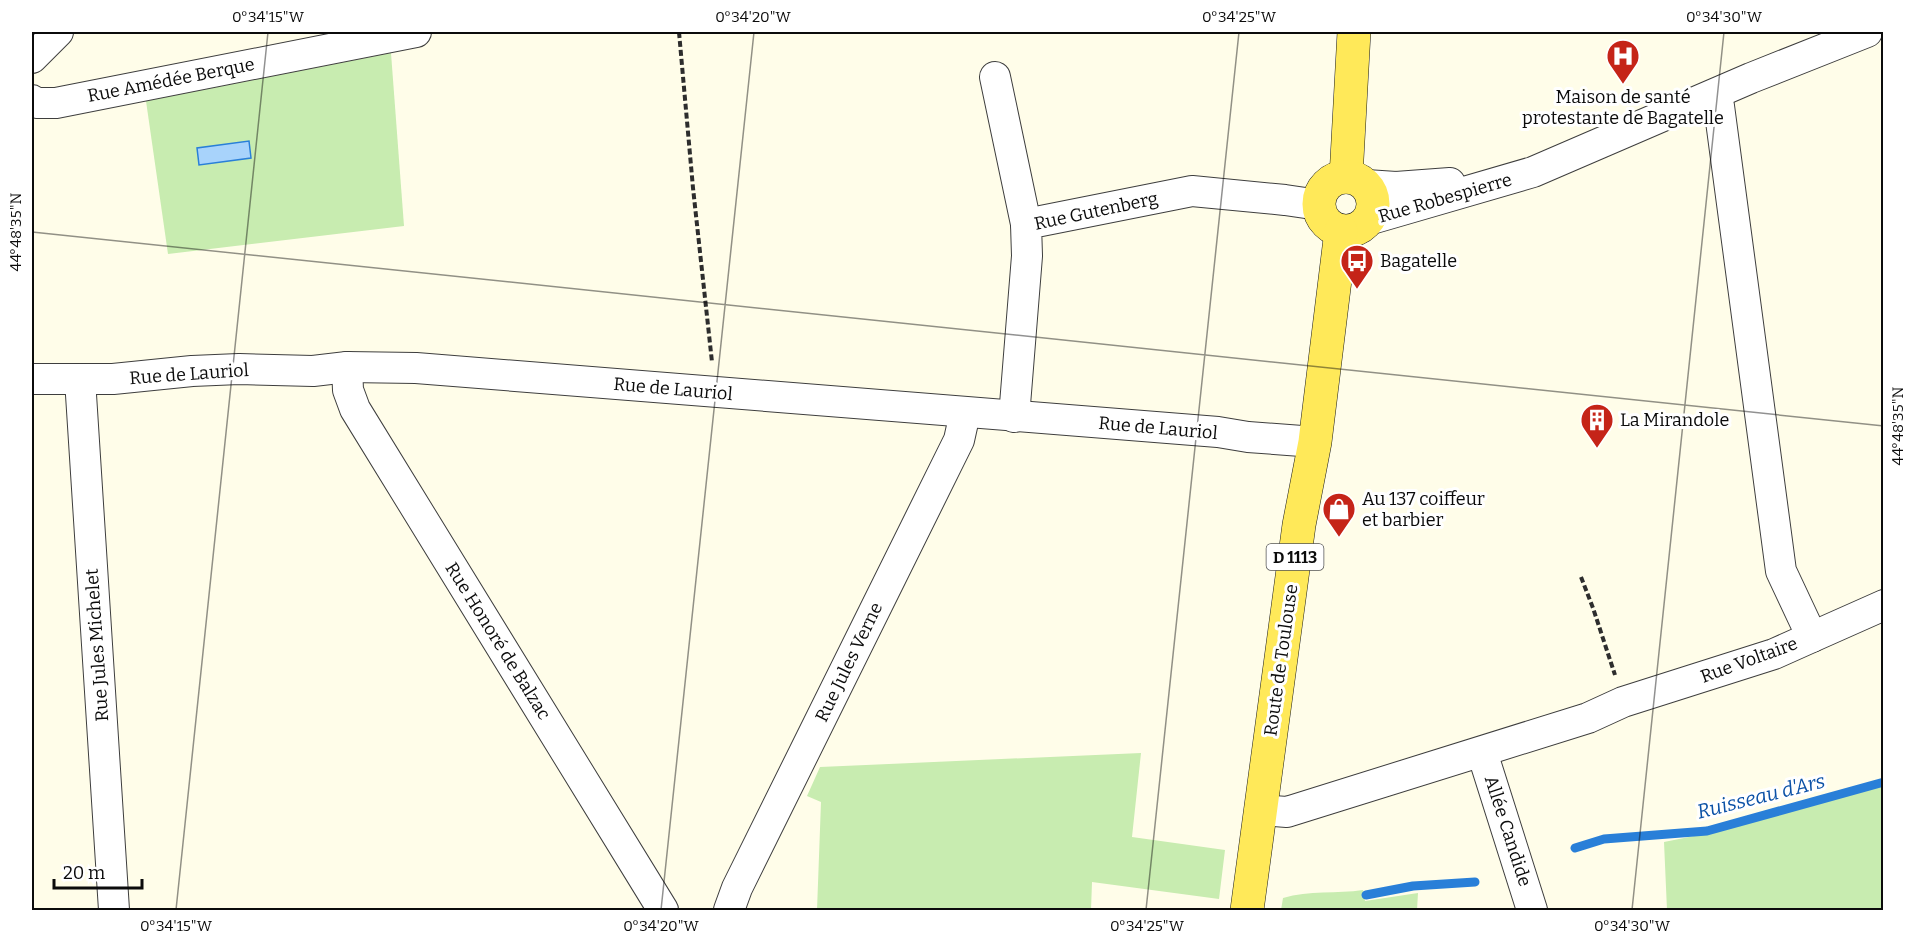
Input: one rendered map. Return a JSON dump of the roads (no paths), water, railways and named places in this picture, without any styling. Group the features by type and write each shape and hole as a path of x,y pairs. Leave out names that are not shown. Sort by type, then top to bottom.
{"main road":[{"name":"Route de Toulouse","path":"1247,910 1299,525 1355,225 1373,208 1373,200 1356,181 1354,32"},
{"path":"1355,225 1333,228 1326,222 1319,205 1326,186 1332,181 1356,181"}],"street":[{"path":"32,58 58,32"},
{"name":"Rue Amédée Berque","path":"32,100 36,103 56,103 416,32"},
{"name":"Rue Robespierre","path":"1355,225 1521,176 1581,153 1867,32"},
{"path":"995,77 1026,224"},
{"name":"Rue Voltaire","path":"1261,810 1287,812 1482,752 1588,718 1623,702 1774,654 1812,637 1781,572 1719,106 1714,95"},
{"name":"Rue Robespierre","path":"1356,181 1413,187 1473,178 1521,176"},
{"name":"Rue Gutenberg","path":"1014,417 1027,256 1026,224 1192,192 1319,205"},
{"name":"Rue de Lauriol","path":"32,379 113,379 227,370 313,371 347,367 416,368 1218,432 1248,437 1315,442"},
{"name":"Rue Honoré de Balzac","path":"347,367 348,390 355,409 663,910"},
{"name":"Rue Jules Michelet","path":"80,378 114,910"},
{"name":"Rue Jules Verne","path":"729,910 737,888 959,440 965,413"},
{"path":"1812,637 1884,606"},
{"name":"Allée Candide","path":"1482,752 1532,910"}],"water":[{"path":"249,141 251,158 199,165 197,148"}],"waterway":[{"name":"Ruisseau d'Ars","path":"1575,848 1604,839 1707,831 1884,782"},
{"name":"Ruisseau d'Ars","path":"1366,895 1413,886 1475,882"}],"place":[{"name":"Maison de santé protestante de Bagatelle","path":"1623,85"},
{"name":"Bagatelle","path":"1357,290"},
{"name":"La Mirandole","path":"1597,449"},
{"name":"Au 137 coiffeur et barbier","path":"1339,538"}]}
